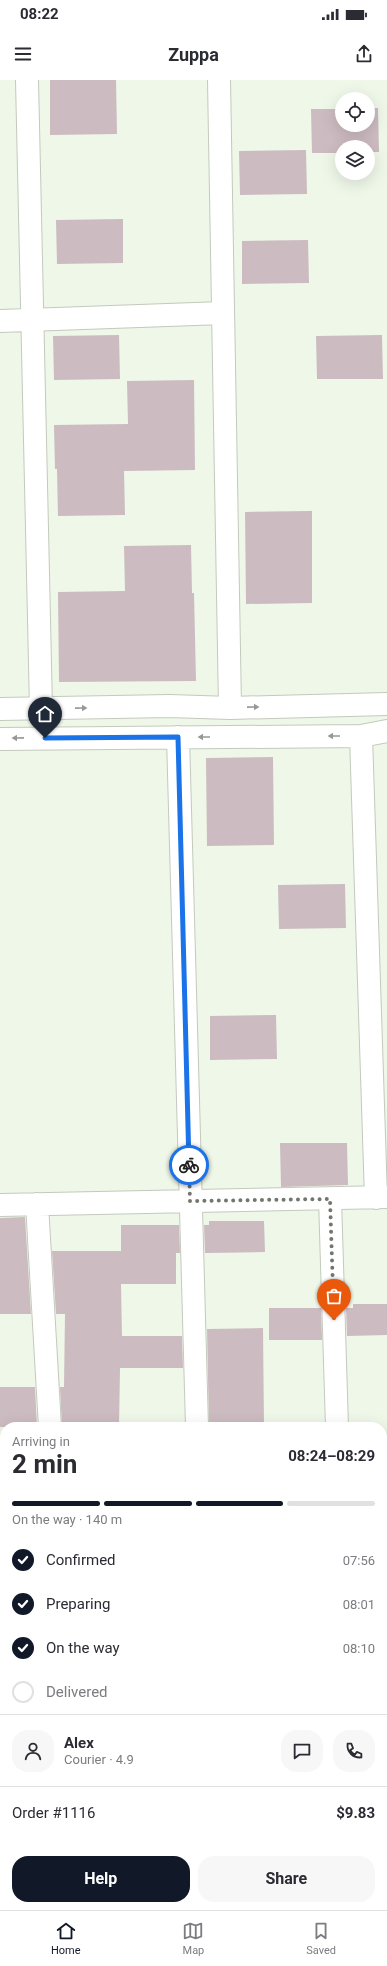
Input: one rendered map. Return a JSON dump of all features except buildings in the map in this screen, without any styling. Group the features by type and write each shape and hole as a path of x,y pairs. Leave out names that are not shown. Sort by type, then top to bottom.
{"street":[{"path":"27,80 31,320 41,709"},
{"path":"219,80 230,708"},
{"path":"0,321 223,313"},
{"path":"0,710 170,706 230,708 387,704"},
{"path":"0,739 361,736 387,731"},
{"path":"0,1205 382,1198 361,736"},
{"path":"178,737 197,1422"},
{"path":"330,1199 337,1422"},
{"path":"37,1204 50,1422"}],"way so far":[{"path":"189,1165 190,1201 330,1199 334,1320"}],"route":[{"path":"45,738 178,737 189,1165"}]}
